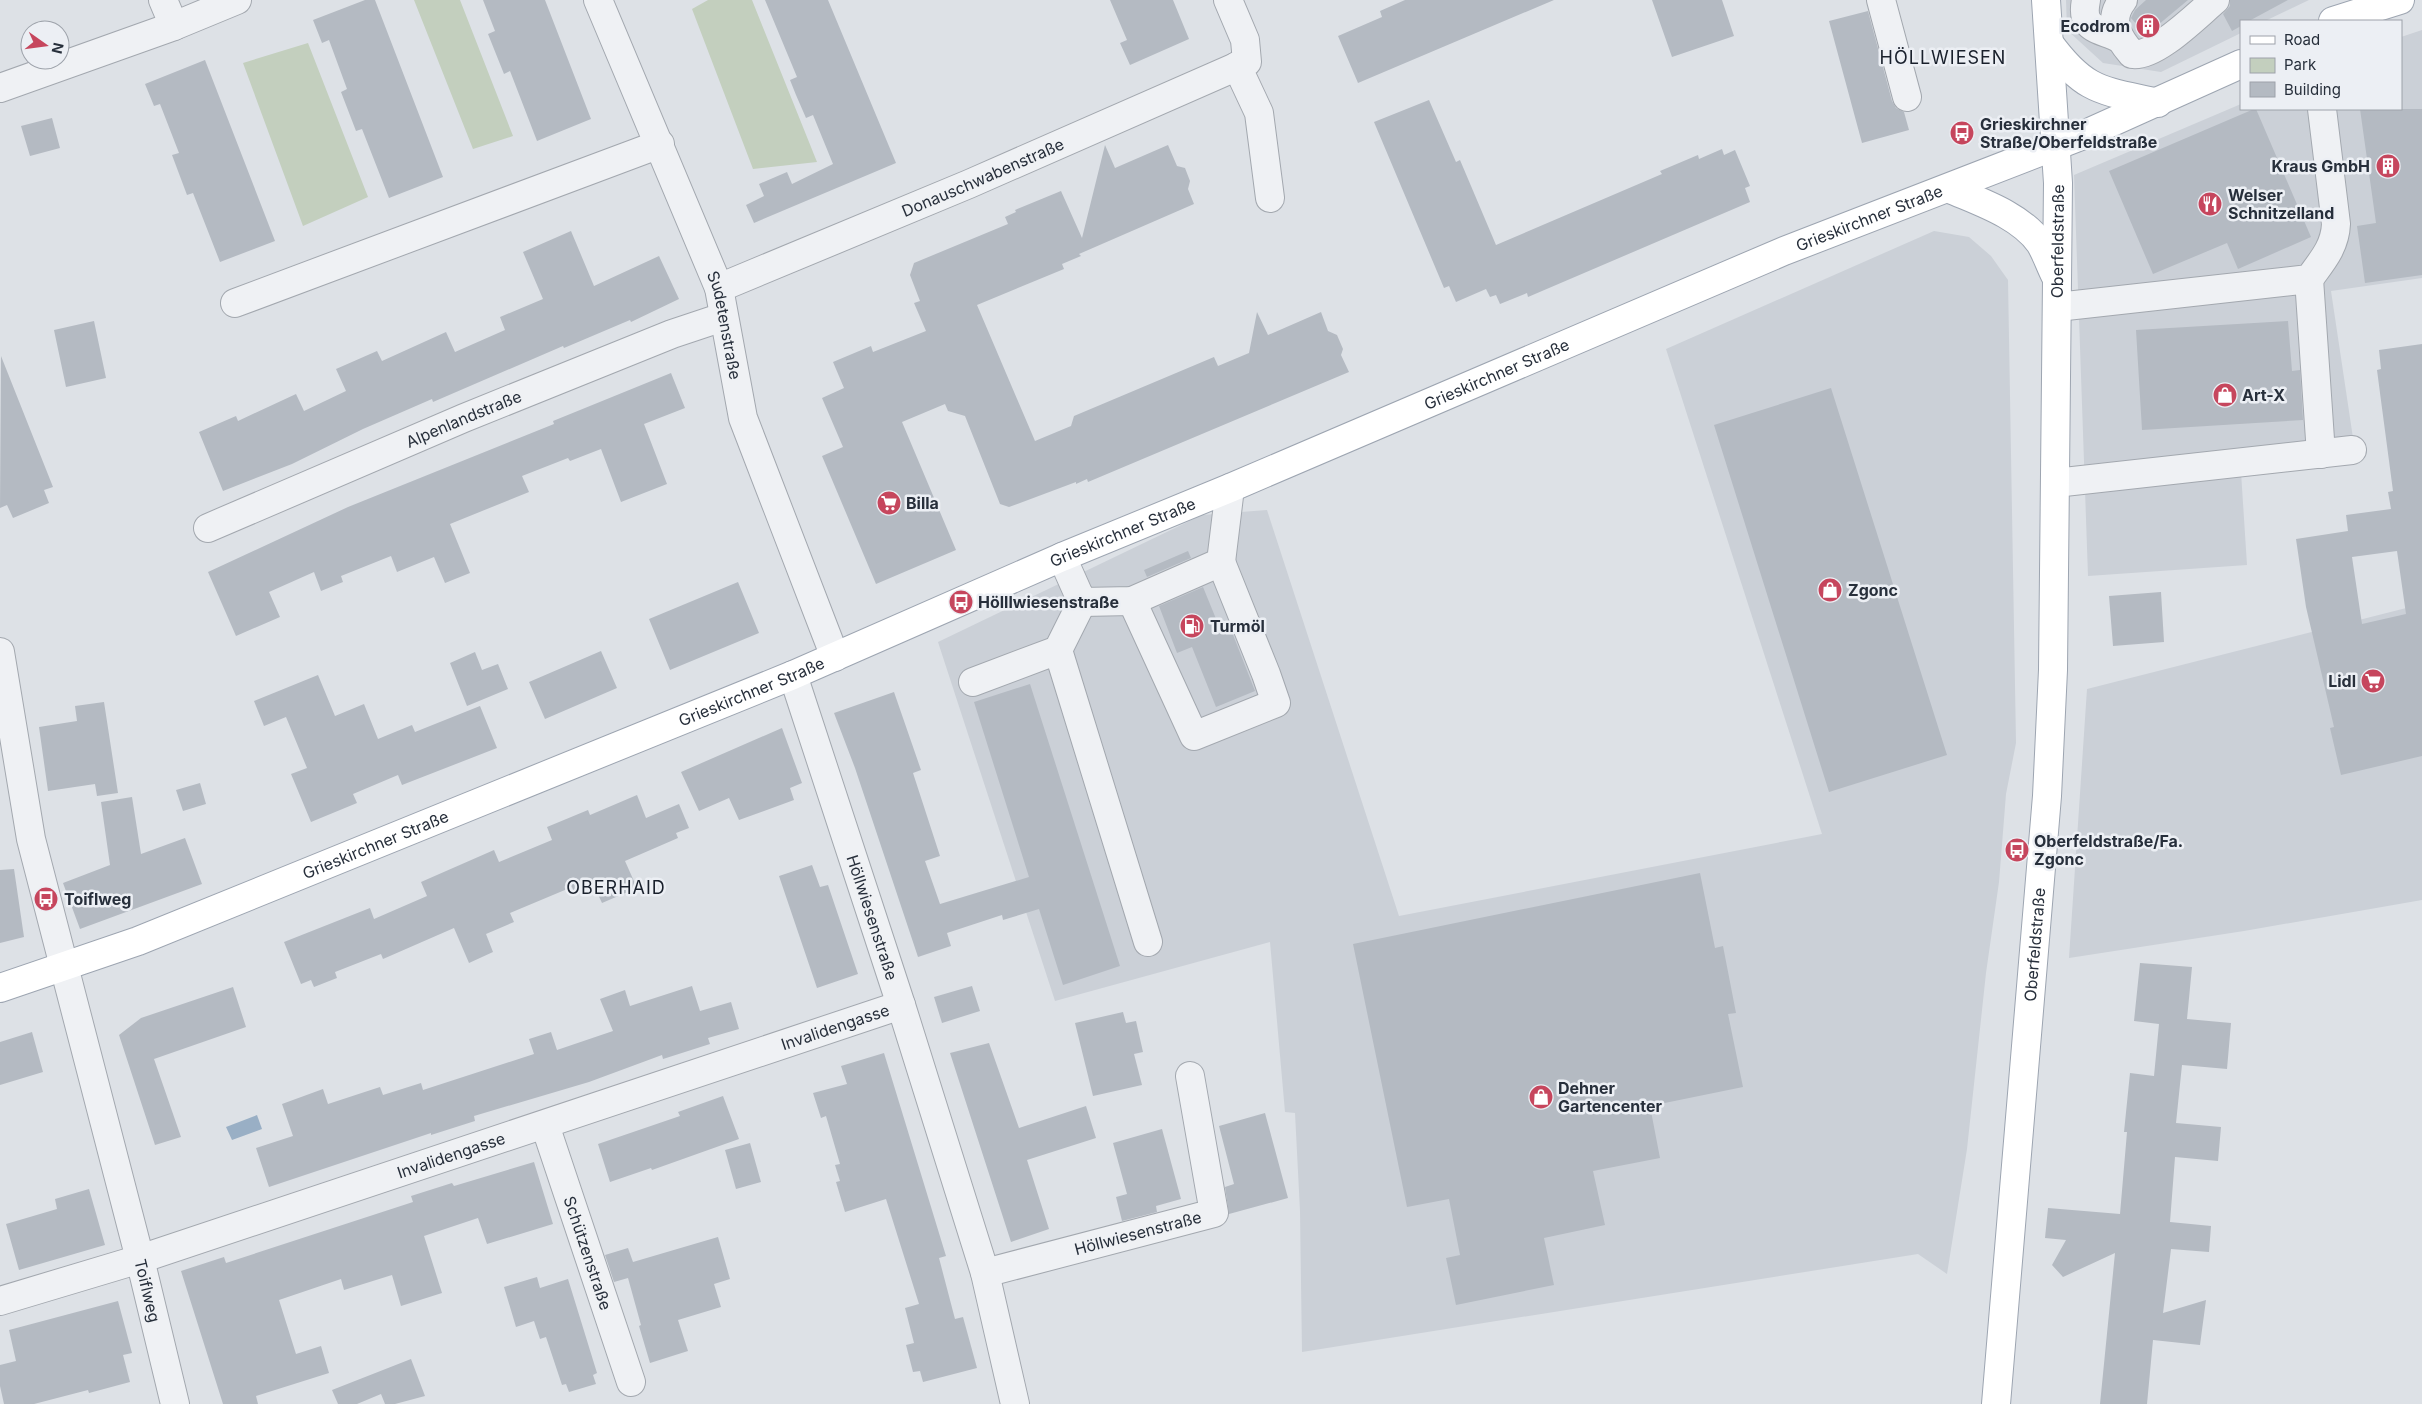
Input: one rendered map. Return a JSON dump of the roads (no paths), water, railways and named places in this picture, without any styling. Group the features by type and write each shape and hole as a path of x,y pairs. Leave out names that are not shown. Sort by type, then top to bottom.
{"main road":[{"name":"Oberfeldstraße","path":"1996,1404 2046,796 2053,670 2058,183 2046,0"},
{"path":"2335,20 2358,7 2398,0"},
{"path":"2049,42 2064,64 2082,80 2096,89 2158,103"},
{"name":"Grieskirchner Straße","path":"0,988 138,941 793,676 1062,557 1230,488 1784,251 2056,147 2158,103 2240,64"},
{"path":"1950,188 2018,222 2040,243 2057,279"}],"street":[{"path":"163,0 174,26"},
{"path":"0,88 174,26 237,0"},
{"name":"Sudetenstraße","path":"598,0 719,288 722,317 743,418 835,657"},
{"path":"1881,0 1907,97"},
{"path":"2086,0 2084,11 2088,24 2096,30 2119,38"},
{"path":"2123,0 2118,6 2114,26 2119,38 2132,54 2140,56 2158,46 2215,0"},
{"path":"1232,1 1244,40 1242,64 1258,112 1270,198"},
{"name":"Donauschwabenstraße","path":"719,288 969,184 1242,64"},
{"path":"2321,454 2308,279 2329,252 2336,237 2322,110"},
{"path":"235,303 660,144"},
{"path":"2057,307 2308,279"},
{"name":"Alpenlandstraße","path":"208,528 464,418 672,334 722,317"},
{"path":"2055,483 2352,450"},
{"path":"1132,601 1194,736 1276,703 1221,562 1230,488"},
{"path":"1062,557 1082,602"},
{"path":"1082,602 1132,601 1221,562"},
{"path":"973,682 1058,650 1082,602"},
{"path":"1058,650 1148,942"},
{"name":"Toiflweg","path":"0,652 31,839 140,1259 175,1404"},
{"name":"Höllwiesenstraße","path":"793,676 901,1005 985,1273 1014,1404"},
{"name":"Invalidengasse","path":"0,1301 140,1259 901,1005"},
{"name":"Höllwiesenstraße","path":"985,1273 1214,1213 1190,1076"},
{"name":"Schützenstraße","path":"545,1125 631,1382"}],"water":[{"path":"257,1115 262,1129 232,1140 226,1127"}],"place":[{"name":"Ecodrom","path":"2148,26"},
{"name":"Grieskirchner Straße/Oberfeldstraße","path":"1962,133"},
{"name":"Kraus GmbH","path":"2388,166"},
{"name":"Welser Schnitzelland","path":"2210,204"},
{"name":"Art-X","path":"2225,395"},
{"name":"Billa","path":"889,503"},
{"name":"Zgonc","path":"1830,590"},
{"name":"Hölllwiesenstraße","path":"961,602"},
{"name":"Turmöl","path":"1192,626"},
{"name":"Lidl","path":"2373,681"},
{"name":"Oberfeldstraße/Fa. Zgonc","path":"2017,850"},
{"name":"Toiflweg","path":"46,899"},
{"name":"Dehner Gartencenter","path":"1541,1097"}],"district":[{"name":"HÖLLWIESEN","path":"1943,57"},
{"name":"OBERHAID","path":"616,887"}]}
